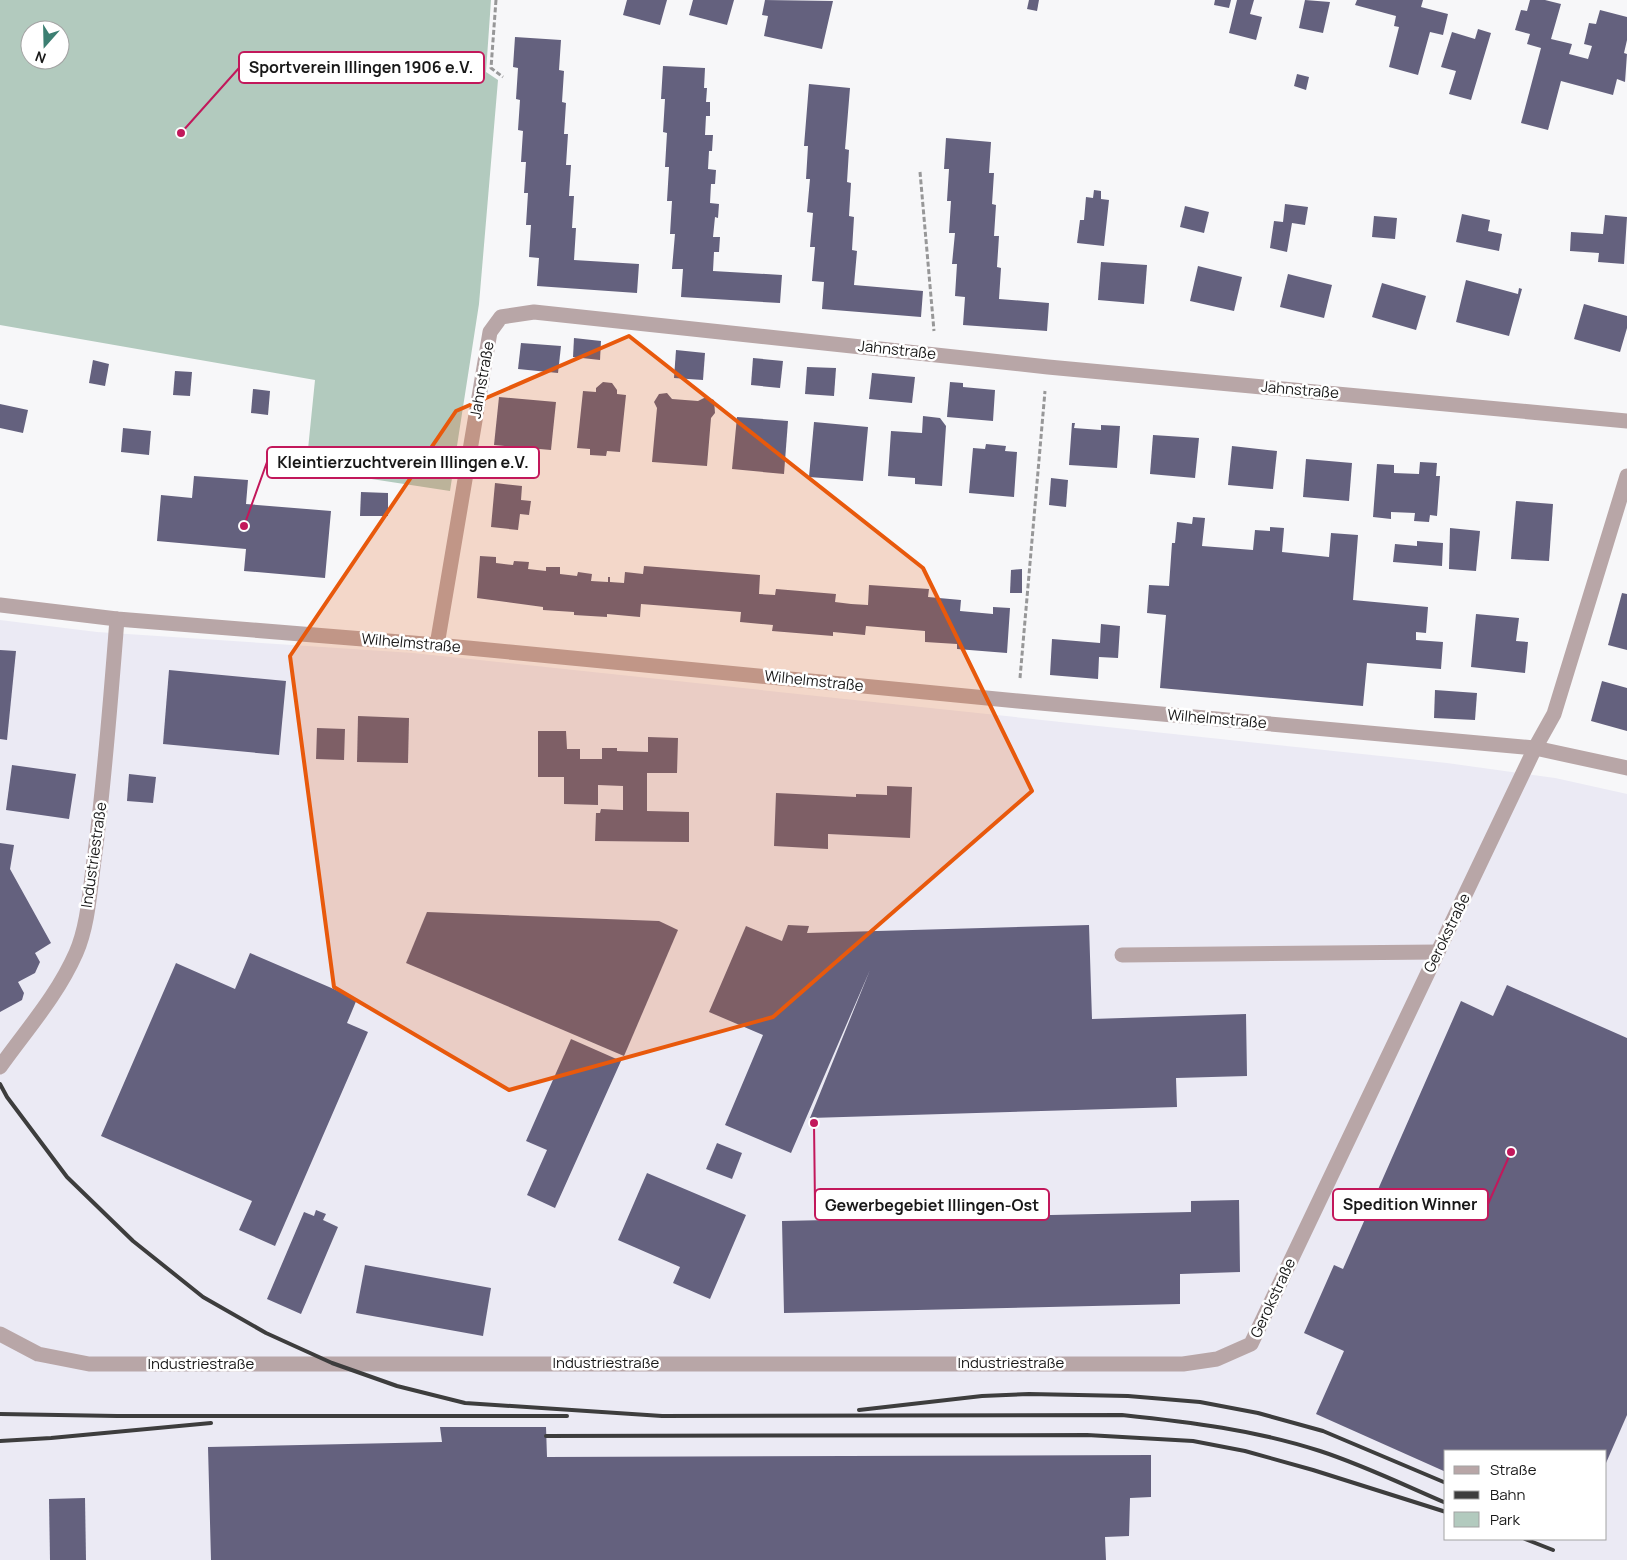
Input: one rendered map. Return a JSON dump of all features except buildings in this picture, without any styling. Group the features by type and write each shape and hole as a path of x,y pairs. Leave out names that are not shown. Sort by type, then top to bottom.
{"street":[{"name":"Jahnstraße","path":"437,645 490,332 501,317 534,312 1048,367 1627,421"},
{"name":"Gerokstraße","path":"1217,1358 1251,1344 1554,714 1627,476"},
{"name":"Wilhelmstraße","path":"0,605 117,619 437,645 1018,701 1536,748 1627,768"},
{"name":"Industriestraße","path":"0,1066 36,1021 59,987 76,952 87,914 105,774 117,619"},
{"path":"1122,955 1438,952"},
{"name":"Industriestraße","path":"0,1334 38,1354 89,1364 1183,1364 1217,1358"}],"path":[{"path":"496,0 491,68 503,77"},
{"path":"920,172 936,355"},
{"path":"1018,701 1048,367"}],"highlighted area":[{"path":"629,336 923,568 1032,791 773,1017 509,1090 334,987 290,656 456,411"}],"shaded area":[{"path":"0,620 97,632 413,653 1447,763 1555,778 1627,794 1627,1560 0,1560"}],"green space":[{"path":"0,0 491,0 486,72 498,80 479,304 450,491 306,469 315,380 0,325"}],"railway":[{"path":"0,1084 7,1097 67,1177 133,1241 203,1297 266,1333 332,1363 397,1386 465,1403 662,1416 1122,1415 1247,1432 1296,1444 1352,1462 1444,1502"},
{"path":"859,1410 982,1396 1029,1394 1128,1396 1200,1402 1258,1413 1323,1431 1444,1482"},
{"path":"0,1414 117,1416 567,1416"},
{"path":"0,1441 211,1423"},
{"path":"546,1436 1087,1435 1193,1441 1245,1451 1313,1470 1444,1511"},
{"path":"1528,1540 1553,1550"}],"place":[{"name":"Sportverein Illingen 1906 e.V.","path":"181,133"},
{"name":"Kleintierzuchtverein Illingen e.V.","path":"244,526"},
{"name":"Gewerbegebiet Illingen-Ost","path":"814,1123"},
{"name":"Spedition Winner","path":"1511,1152"}]}
